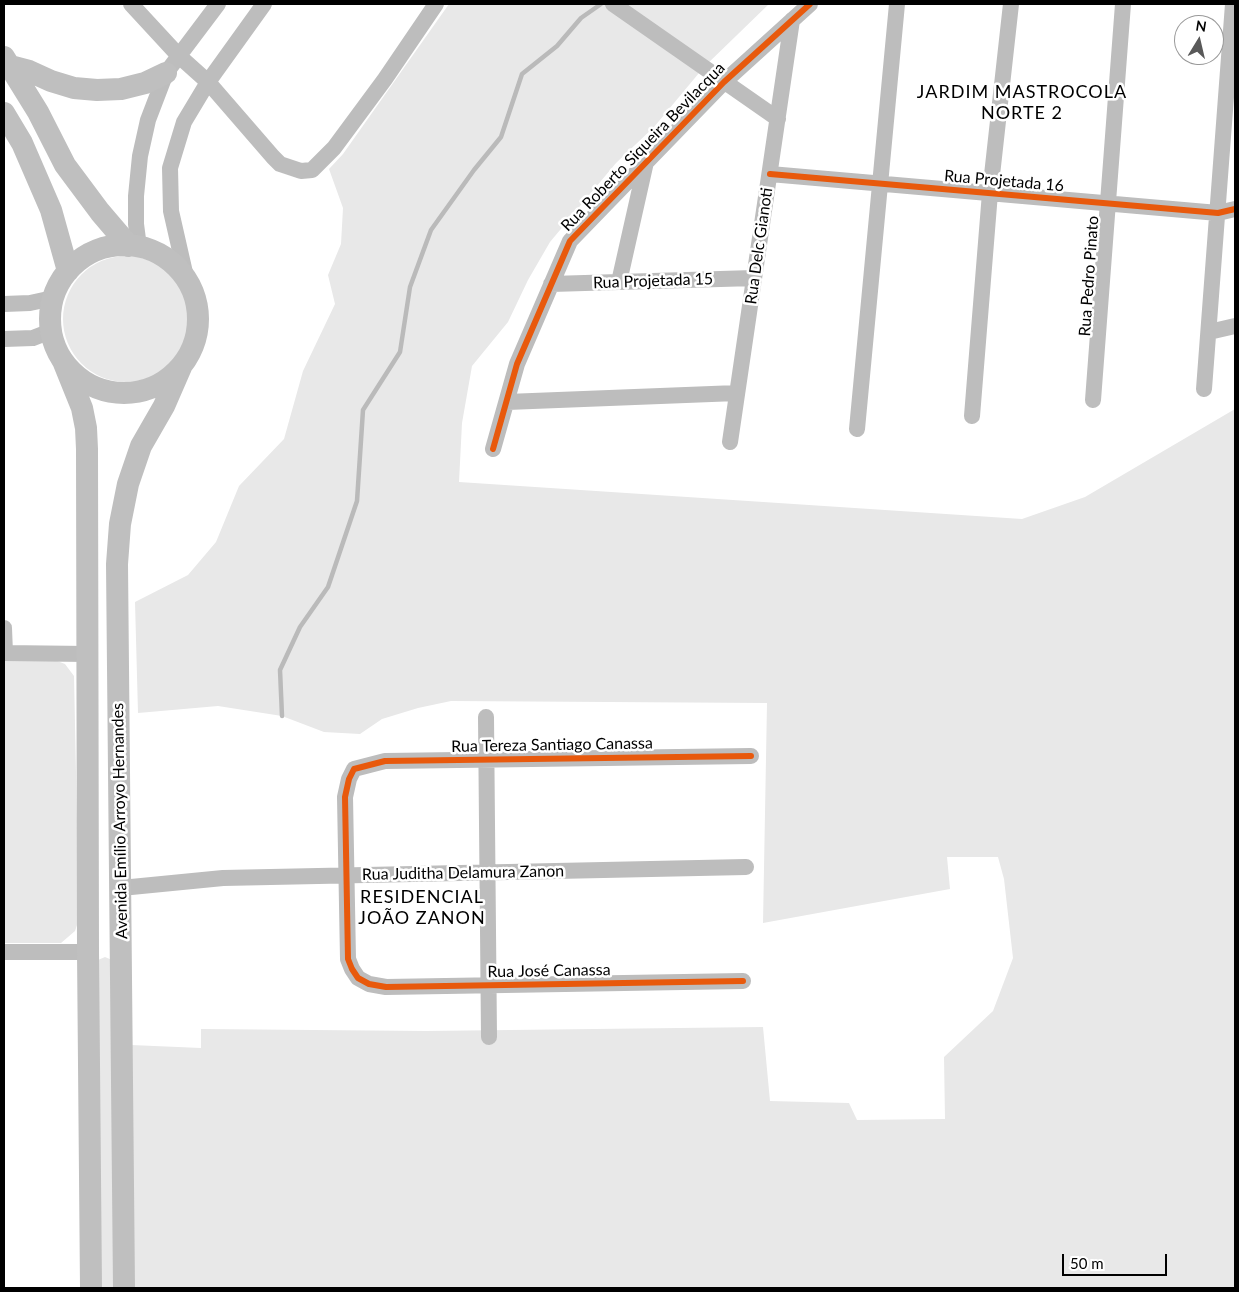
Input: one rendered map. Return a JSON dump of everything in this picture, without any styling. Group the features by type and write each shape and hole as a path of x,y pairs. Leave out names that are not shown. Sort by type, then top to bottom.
{"main road":[{"path":"7,61 51,81 74,88 97,90 121,89 145,83 173,64"},
{"path":"7,61 38,112 65,165 100,212 134,246"},
{"path":"4,113 22,143 52,210 68,271"},
{"path":"112,246 134,246 157,253 173,263 186,277 194,294 199,314 198,333 192,351 181,367 167,380 150,389 130,393 111,392 92,386 84,381 63,361 51,331 50,314 53,298 59,284 68,271 81,260 96,251 112,246"},
{"name":"Avenida Emílio Arroyo Hernandes","path":"63,361 82,408 86,428 91,1288"},
{"name":"Avenida Emílio Arroyo Hernandes","path":"124,1288 118,556 120,524 128,484 141,446 164,406 181,367"},
{"path":"87,654 119,654"},
{"path":"88,952 122,948"}],"street":[{"path":"131,4 173,64 208,82 280,164 300,171 312,170 334,148 436,4"},
{"path":"134,246 140,156 148,120 173,64 218,4"},
{"path":"186,277 171,211 170,168 184,122 208,82 264,4"},
{"path":"613,4 778,119"},
{"name":"Rua Roberto Siqueira Bevilacqua","path":"494,449 517,364 570,241 724,82 810,4"},
{"path":"857,429 897,4"},
{"path":"972,416 990,193 1011,4"},
{"name":"Rua Pedro Pinato","path":"1093,400 1123,4"},
{"path":"1204,389 1233,4"},
{"name":"Rua Delc Gianoti","path":"730,442 792,20"},
{"path":"619,282 647,161"},
{"name":"Rua Projetada 16","path":"770,174 1218,213 1235,209"},
{"name":"Rua Projetada 15","path":"551,284 754,278"},
{"path":"4,304 30,303 53,298"},
{"path":"1209,332 1235,326"},
{"path":"4,338 33,338 51,331"},
{"path":"507,402 737,393"},
{"path":"4,628 4,653 87,654"},
{"path":"486,717 489,1037"},
{"name":"Rua Tereza Santiago Canassa","path":"346,875 345,797 349,779 354,769 385,761 751,756"},
{"name":"Rua Juditha Delamura Zanon","path":"121,888 222,878 746,867"},
{"name":"Rua José Canassa","path":"346,875 348,959 358,978 368,984 386,987 743,981"},
{"path":"4,952 88,952"}],"shaded area":[{"path":"449,4 769,4 704,67 654,127 616,163 550,242 528,280 508,322 472,366 462,423 459,482 1022,519 1085,497 1235,409 1235,1288 132,1288 131,1045 201,1048 201,1029 426,1031 763,1027 770,1101 849,1103 857,1120 945,1119 944,1057 993,1011 1013,958 1004,879 998,857 947,857 950,889 763,923 767,703 451,701 418,708 382,719 360,734 324,732 282,716 218,706 138,713 135,602 188,575 216,542 239,486 284,439 303,371 335,304 328,275 341,244 343,208 329,169 343,154"},
{"path":"126,256 150,260 171,274 185,295 189,319 185,343 171,364 150,378 126,382 102,378 81,364 67,343 63,319 67,295 81,274 102,260"},
{"path":"4,659 52,659 65,664 74,676 79,919 75,931 61,943 4,943"},
{"path":"105,957 112,960 115,1288 97,1288 98,960"}],"waterway":[{"path":"282,716 280,670 300,627 328,587 357,501 363,410 400,352 410,287 431,230 474,170 501,137 522,74 557,46 581,18 601,4"}],"cycle path":[{"path":"493,449 517,364 570,241 724,82 810,4"},
{"path":"770,174 1218,213 1235,209"},
{"path":"743,981 386,987 369,984 358,978 348,959 345,797 349,779 354,769 385,761 751,756"}],"district":[{"name":"JARDIM MASTROCOLA NORTE 2","path":"1022,102"},
{"name":"RESIDENCIAL JOÃO ZANON","path":"422,908"}]}
